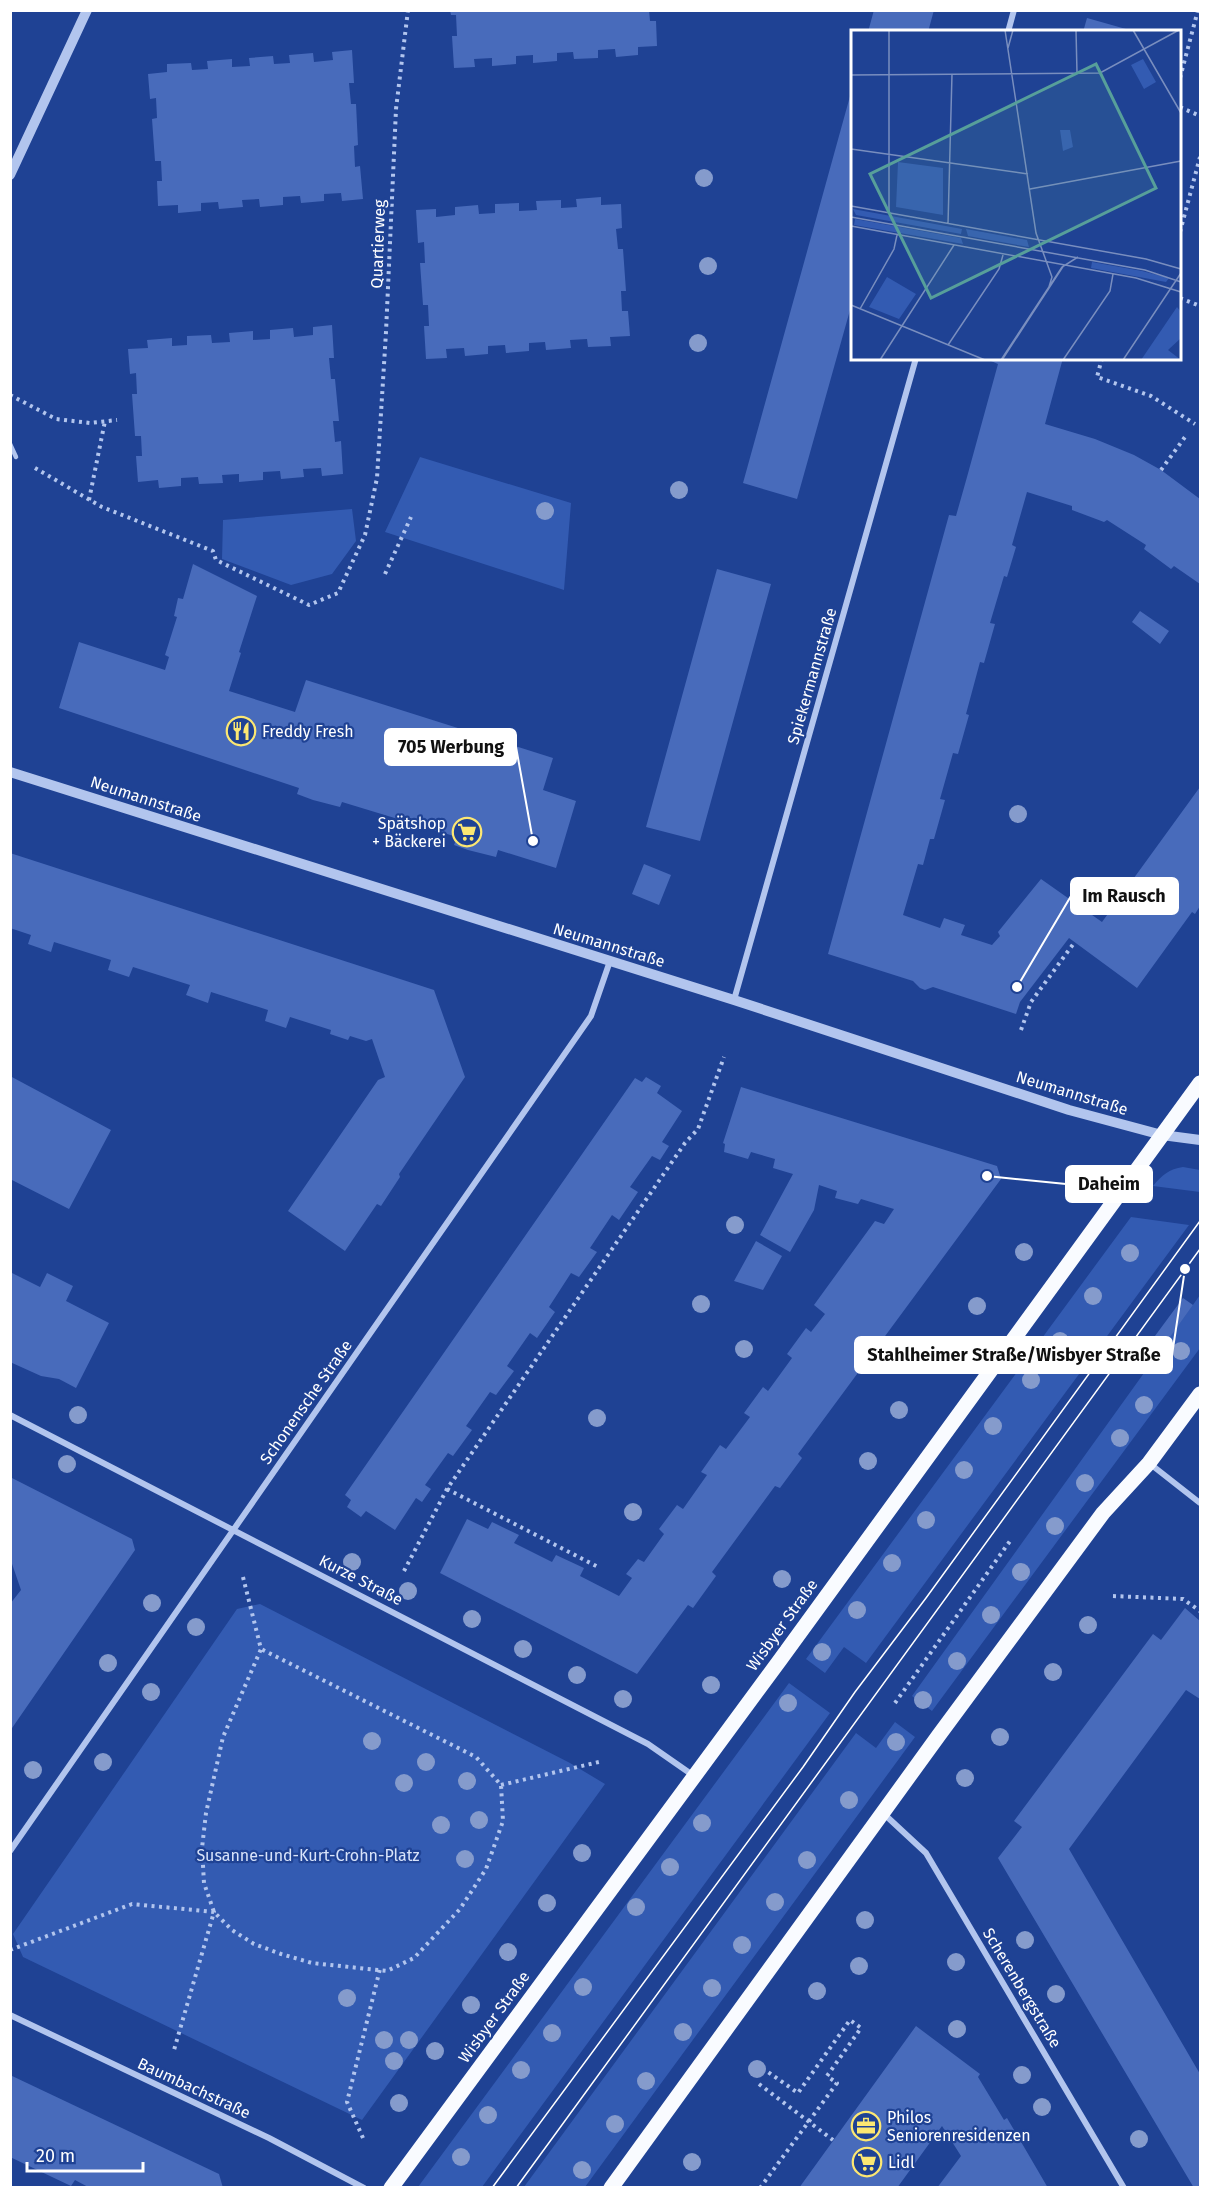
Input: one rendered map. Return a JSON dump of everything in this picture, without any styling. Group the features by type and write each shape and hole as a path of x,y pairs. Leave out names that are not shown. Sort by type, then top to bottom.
{"main road":[{"name":"Wisbyer Straße","path":"391,2187 694,1777 1200,1083"},
{"path":"611,2187 1103,1513 1149,1463 1200,1394"}],"street":[{"path":"10,175 87,10"},
{"path":"1009,30 1014,10"},
{"name":"Spiekermannstraße","path":"735,1000 915,360"},
{"name":"Neumannstraße","path":"10,772 735,1000 1069,1110 1162,1135 1200,1140"},
{"name":"Schonensche Straße","path":"10,1851 591,1016 610,961"},
{"name":"Kurze Straße","path":"10,1415 648,1744 694,1777"},
{"path":"1149,1463 1200,1503"},
{"name":"Scherenbergstraße","path":"883,1813 926,1853 1124,2187"},
{"name":"Baumbachstraße","path":"10,2015 285,2146 364,2187"}],"lane":[{"path":"10,444 16,457"}],"path":[{"name":"Quartierweg","path":"16,457 102,507 213,551 216,560 309,605 338,593 365,535 377,478 387,320 396,109 408,10"},
{"path":"1181,71 1198,10"},
{"path":"1181,108 1200,116"},
{"path":"1181,225 1200,157"},
{"path":"1181,299 1200,306"},
{"path":"1101,360 1097,377 1151,396 1195,424"},
{"path":"10,395 56,419 90,423 117,420"},
{"path":"89,500 105,421"},
{"path":"1161,470 1185,438"},
{"path":"385,574 411,517"},
{"path":"1021,1030 1031,1002 1074,943"},
{"path":"404,1571 447,1489 685,1143 698,1129 724,1057"},
{"path":"447,1489 600,1568"},
{"path":"895,1703 1010,1541"},
{"path":"243,1577 261,1649 223,1737 206,1813 202,1848 204,1883 214,1912 232,1930 254,1944 281,1954 312,1963 387,1971 414,1958 460,1909 480,1880 504,1821 501,1785 476,1757 261,1649"},
{"path":"1113,1596 1183,1599 1200,1611"},
{"path":"501,1785 603,1761"},
{"path":"10,1950 132,1904 214,1912"},
{"path":"174,2050 214,1912"},
{"path":"363,2138 347,2102 380,1969"},
{"path":"760,2187 837,2083 827,2076 861,2028 850,2020 798,2093 768,2072"},
{"path":"759,2084 833,2140"}],"green space":[{"path":"420,457 571,503 564,590 385,532"},
{"path":"352,509 356,541 332,574 291,585 222,559 223,520"},
{"path":"1183,1167 1200,1170 1200,1192 1153,1186 1166,1173"},
{"path":"1131,1217 1189,1225 866,1663 844,1647 825,1673 806,1659"},
{"path":"1200,1295 1200,1348 932,1711 912,1696"},
{"name":"Susanne-und-Kurt-Crohn-Platz","path":"260,1604 570,1763 605,1784 362,2120 23,1957 13,1934 237,1609"},
{"path":"789,1683 830,1713 482,2187 418,2187"},
{"path":"895,1722 915,1737 585,2187 524,2187 856,1733 876,1748"}],"building":[{"path":"450,10 649,10 650,21 656,21 657,46 638,47 638,55 616,57 615,49 598,50 598,58 574,59 573,52 557,53 557,61 533,63 533,55 516,56 516,64 492,66 492,58 474,59 475,67 454,68 452,36 457,36 456,15 451,15"},
{"path":"874,10 934,10 929,30 869,30"},
{"path":"1087,18 1129,30 1084,30"},
{"path":"352,50 354,83 349,83 351,104 356,104 358,145 354,146 355,167 360,166 363,199 342,201 341,193 324,194 324,201 301,203 300,196 283,197 283,205 260,207 259,199 242,200 243,207 219,209 218,202 201,203 201,211 178,213 178,205 158,206 157,181 162,181 161,161 155,161 152,119 157,118 156,98 150,99 148,74 167,72 167,64 191,63 192,70 208,69 207,61 232,59 232,67 250,66 249,58 273,56 274,64 290,63 289,55 313,53 314,62 333,60 332,52"},
{"path":"851,93 851,307 797,499 743,483"},
{"path":"601,197 601,205 621,204 622,228 616,229 618,249 623,249 626,291 621,291 622,311 628,311 630,336 610,337 611,346 588,347 587,339 570,340 571,348 546,350 545,342 529,343 529,351 506,353 505,345 488,346 488,354 465,356 464,348 446,349 447,358 426,359 424,326 429,326 428,305 423,305 420,263 425,263 424,242 418,243 416,210 436,209 436,217 455,215 455,207 478,205 479,214 495,213 495,204 519,203 519,211 537,210 536,201 561,200 561,208 577,207 576,199"},
{"path":"332,325 334,358 329,358 331,379 335,379 339,421 333,421 335,442 341,441 343,474 322,476 321,468 303,469 304,477 281,479 280,471 263,472 263,480 239,482 239,474 222,475 223,483 199,484 198,477 181,478 181,486 159,488 158,480 138,482 136,456 142,456 141,436 135,436 132,394 137,394 136,373 130,374 128,349 148,348 147,340 172,338 172,346 187,345 187,336 211,335 212,343 230,342 229,333 253,331 253,340 270,339 270,330 293,328 294,337 313,335 313,327"},
{"path":"1062,360 1045,424 1095,439 1134,455 1161,470 1200,499 1200,584 1174,566 1171,569 1144,549 1146,545 1107,520 1104,522 1072,510 1072,506 1027,492 1012,545 1016,547 1007,577 1004,576 990,623 995,624 984,663 980,662 958,754 953,753 940,799 945,800 934,839 930,839 923,865 918,864 903,915 940,928 944,918 965,925 961,935 992,945 1000,936 998,932 1041,879 1102,922 1200,787 1200,906 1195,914 1192,912 1137,988 1069,938 1020,1002 1016,1014 933,987 925,990 913,981 828,954 949,515 956,516 967,477 998,364 991,361"},
{"path":"193,564 257,596 229,691 295,712 306,680 553,758 543,790 576,801 556,868 498,850 496,857 468,850 454,845 457,837 342,802 340,807 313,800 297,794 299,788 59,708 79,642 165,670 169,657 165,655 177,617 174,616 178,598 183,599"},
{"path":"717,569 771,584 700,841 646,827"},
{"path":"1140,611 1169,631 1160,644 1132,622"},
{"path":"10,853 434,990 465,1077 399,1174 400,1177 381,1206 377,1204 345,1251 288,1211 378,1080 385,1077 372,1039 366,1041 350,1036 348,1040 330,1034 331,1030 290,1017 286,1028 265,1021 268,1010 211,992 208,1003 186,995 190,985 133,967 129,977 108,970 111,960 54,942 51,952 28,944 31,935 10,928"},
{"path":"644,864 671,875 659,905 632,894"},
{"path":"10,1076 111,1130 69,1209 10,1179"},
{"path":"646,1077 661,1086 657,1093 682,1111 662,1142 669,1146 660,1160 652,1156 630,1187 638,1192 619,1220 612,1215 590,1248 597,1252 579,1277 571,1273 549,1307 555,1312 537,1338 530,1333 507,1366 514,1371 496,1395 490,1392 466,1426 472,1430 453,1456 448,1453 425,1485 431,1489 422,1502 416,1498 395,1530 366,1511 361,1517 347,1507 351,1500 345,1495 635,1078 642,1082"},
{"path":"741,1087 997,1166 1001,1179 798,1454 802,1458 780,1488 775,1486 712,1572 716,1576 693,1608 688,1605 637,1674 440,1573 467,1519 488,1529 492,1522 519,1535 514,1543 552,1562 556,1555 584,1568 580,1576 619,1596 632,1578 626,1574 638,1559 644,1562 664,1534 659,1529 677,1505 683,1509 707,1475 701,1472 720,1445 726,1449 750,1417 744,1413 763,1387 768,1391 792,1358 787,1354 806,1328 811,1332 825,1314 814,1305 875,1221 884,1224 894,1209 861,1199 858,1204 835,1198 837,1191 819,1185 814,1210 790,1252 760,1235 793,1174 773,1168 775,1159 751,1152 748,1159 724,1152 725,1144 723,1143"},
{"path":"756,1241 782,1256 763,1290 734,1281"},
{"path":"10,1272 40,1287 47,1273 73,1286 66,1301 109,1323 76,1388 59,1379 41,1376 10,1362"},
{"path":"1183,1298 1193,1305 1163,1347 1152,1340"},
{"path":"10,1477 132,1539 135,1550 10,1731 10,1604 21,1590 10,1558"},
{"path":"1185,1608 1200,1621 1200,1699 1186,1690 1069,1849 1200,2074 1200,2188 1194,2188 998,1858 1022,1827 1014,1821 1153,1634 1161,1640"},
{"path":"916,2026 980,2074 978,2077 1004,2120 1007,2118 1048,2188 937,2188 961,2156 942,2126 897,2188 799,2188"},
{"path":"10,2075 219,2174 223,2188 90,2188 75,2180 71,2186 10,2157"}],"tram line":[{"path":"492,2188 803,1767 855,1692 1200,1221"},
{"path":"516,2188 1200,1249"}],"place":[{"name":"Freddy Fresh","path":"241,731"},
{"name":"Spätshop + Bäckerei","path":"467,832"},
{"name":"705 Werbung","path":"533,841"},
{"name":"Im Rausch","path":"1017,987"},
{"name":"Daheim","path":"987,1176"},
{"name":"Stahlheimer Straße/Wisbyer Straße","path":"1185,1269"},
{"name":"Philos Seniorenresidenzen","path":"866,2126"},
{"name":"Lidl","path":"867,2162"}]}
